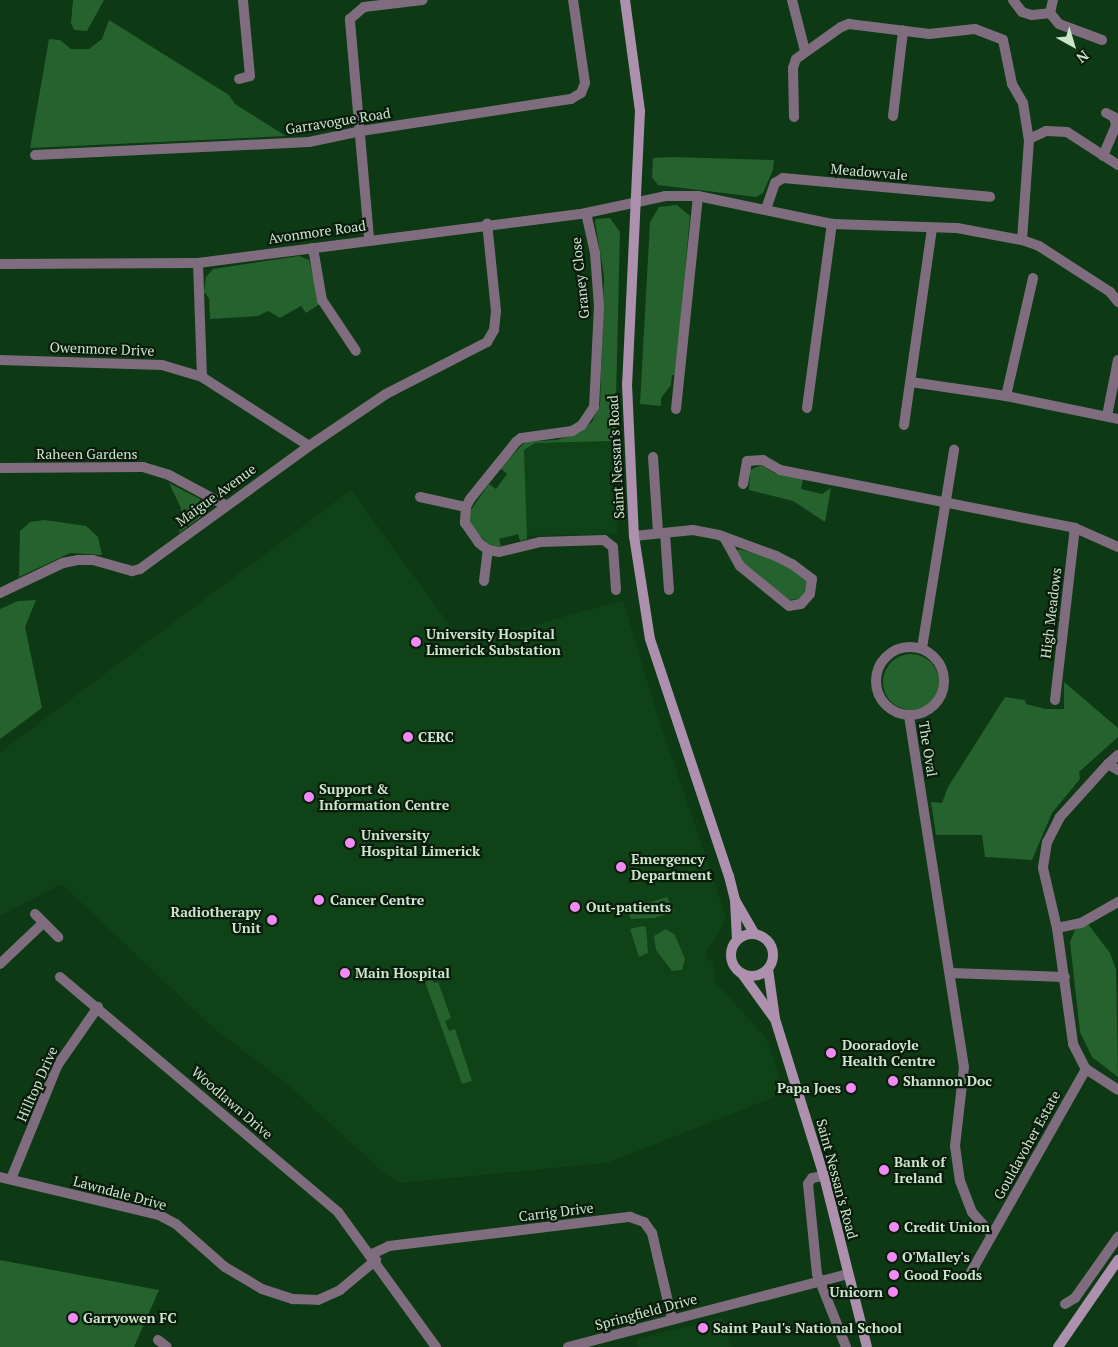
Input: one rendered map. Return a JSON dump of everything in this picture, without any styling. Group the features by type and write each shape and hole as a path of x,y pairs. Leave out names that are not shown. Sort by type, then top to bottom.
{"main road":[{"name":"Saint Nessan's Road","path":"625,0 640,111 627,384 634,536 652,646 735,900 755,934"},
{"name":"Saint Nessan's Road","path":"735,900 738,940"},
{"path":"755,934 768,942 772,948 773,956 768,969 758,976 743,975 731,960 731,952 738,940 755,934"},
{"name":"Saint Nessan's Road","path":"768,969 774,1019 824,1176 867,1347"},
{"name":"Saint Nessan's Road","path":"743,975 774,1019"},
{"path":"1058,1347 1118,1260"}],"street":[{"path":"239,79 250,76 243,0"},
{"path":"369,238 350,19 364,7 424,0"},
{"name":"Garravogue Road","path":"35,155 309,142 361,131 571,99 581,93 585,83 573,0"},
{"path":"792,0 805,51"},
{"path":"1014,0 1022,12 1032,15 1050,13"},
{"path":"1050,13 1053,0"},
{"path":"1050,13 1059,24 1102,40"},
{"path":"794,117 793,68 796,58 849,24 947,34 975,29 1003,40 1012,84 1022,102 1030,139 1022,240"},
{"path":"893,116 903,31"},
{"path":"1103,156 1116,126 1114,117 1106,113"},
{"path":"1030,139 1046,131 1067,132 1118,165"},
{"name":"Meadowvale","path":"766,209 775,183 783,178 990,197"},
{"path":"636,201 665,196 698,196 832,224 957,228 1022,240 1039,246 1110,292 1118,302"},
{"path":"676,410 698,196"},
{"name":"Avonmore Road","path":"0,264 198,262 313,248 369,238 586,212 636,201"},
{"name":"Graney Close","path":"466,507 521,438 562,434 582,424 594,407 600,306 595,253 586,212"},
{"name":"Maigue Avenue","path":"0,594 63,563 78,560 93,560 132,571 140,568 225,505 386,394 487,342 494,330 496,311 487,223"},
{"path":"807,408 832,224"},
{"path":"904,425 932,228"},
{"path":"313,248 322,300 356,351"},
{"path":"198,262 202,378"},
{"path":"1006,396 1033,278"},
{"name":"Owenmore Drive","path":"0,360 162,365 202,378 309,446"},
{"path":"1107,416 1118,360"},
{"path":"911,382 1006,396 1118,419"},
{"path":"922,648 947,505 954,450"},
{"path":"653,457 669,590"},
{"path":"743,484 744,465 750,458 763,460 780,470 947,505 1075,528 1118,547"},
{"name":"Raheen Gardens","path":"0,468 143,467 169,475 225,505"},
{"path":"420,497 466,507 465,523 470,532 488,550 499,552 540,542 604,540 613,547 616,590"},
{"name":"High Meadows","path":"1055,700 1075,528"},
{"path":"634,536 692,530 724,537 776,556 808,574 814,585 810,594 801,604 789,606 740,566 724,537"},
{"path":"484,581 488,550"},
{"name":"The Oval","path":"905,648 922,648 942,670 944,687 937,703 924,713 909,716 893,712 881,700 876,684 880,665 891,653 905,648"},
{"name":"The Oval","path":"909,716 950,973"},
{"path":"1118,755 1060,817 1047,842 1043,868 1057,928 1073,1044 1086,1068 1118,1090"},
{"path":"1108,764 1118,770"},
{"path":"1057,928 1081,923 1118,902"},
{"path":"35,914 58,937"},
{"path":"0,964 43,923"},
{"path":"992,1234 972,1212 960,1181 955,1146 964,1067 950,973 1065,977"},
{"name":"Woodlawn Drive","path":"60,977 98,1007 338,1212 374,1257"},
{"name":"Hilltop Drive","path":"11,1179 57,1066 98,1007"},
{"name":"Gouldavoher Estate","path":"970,1274 1086,1068"},
{"path":"824,1176 812,1178 808,1184 819,1282 846,1347"},
{"name":"Lawndale Drive","path":"0,1177 159,1215 176,1224 225,1267 262,1289 293,1300 318,1300 340,1290 374,1257"},
{"name":"Carrig Drive","path":"374,1257 389,1246 630,1217 644,1222 652,1232 672,1319"},
{"path":"1065,1304 1075,1298 1118,1237"},
{"path":"374,1257 436,1347"},
{"name":"Springfield Drive","path":"568,1347 848,1274"},
{"path":"158,1340 167,1347"}],"shaded area":[{"path":"73,0 104,0 87,31 74,30 71,23"},
{"path":"109,20 229,95 235,104 286,136 30,148 49,39 60,40 71,49 89,49 102,39"},
{"path":"653,158 774,160 773,170 763,193 756,197 658,185 652,177"},
{"path":"677,205 690,216 676,375 672,375 671,385 661,398 661,406 640,404 650,222 659,207"},
{"path":"610,218 620,232 615,441 535,443 524,450 527,539 520,541 518,534 499,539 501,546 490,546 469,524 470,511 489,484 496,489 507,474 500,468 525,442 557,440 580,432 592,422 600,405 604,276 595,222 596,219"},
{"path":"299,256 309,260 320,304 306,313 301,306 280,318 268,311 258,316 210,319 209,298 204,292 206,277 213,269"},
{"path":"615,441 618,534 526,536 524,451 535,443"},
{"path":"761,465 778,475 803,479 801,489 822,494 831,488 825,522 793,501 749,490 750,470"},
{"path":"169,483 202,500 207,507 205,514 179,533 181,508"},
{"name":"University Hospital Limerick","path":"351,490 464,645 623,600 657,714 726,916 720,932 706,952 707,959 713,962 716,983 767,1039 785,1093 607,1163 399,1183 379,1169 290,1086 212,1027 62,884 0,916 0,752"},
{"path":"45,520 86,526 98,537 102,555 70,553 19,577 20,531 30,522"},
{"path":"739,549 769,557 800,573 808,581 808,588 801,599 788,600 741,561 737,551"},
{"path":"36,600 25,627 42,708 0,739 0,609 18,601"},
{"path":"911,654 922,656 931,662 937,671 939,682 937,693 931,702 922,708 911,710 900,708 891,702 885,693 883,682 885,671 891,662 900,656"},
{"path":"1064,682 1118,728 1118,737 1079,772 1080,779 1052,813 1032,860 985,857 982,835 936,835 931,802 942,803 948,787 1005,697 1025,700 1026,704 1045,709 1064,709"},
{"path":"667,897 674,911 655,918 631,919 627,910"},
{"path":"1088,924 1110,953 1116,969 1118,1077 1092,1057 1080,1032 1070,942 1075,930"},
{"path":"646,927 648,953 639,957 630,929"},
{"path":"666,929 675,935 685,959 682,970 672,971 656,950 654,936"},
{"path":"432,979 434,983 438,982 451,1018 445,1021 449,1031 455,1029 472,1081 462,1084 425,982"},
{"name":"Garryowen FC","path":"0,1260 159,1290 134,1347 0,1347"},
{"name":"Saint Paul's National School","path":"723,1317 732,1347 638,1347 636,1339"}],"place":[{"name":"University Hospital Limerick Substation","path":"416,642"},
{"name":"CERC","path":"408,737"},
{"name":"Support & Information Centre","path":"309,797"},
{"name":"University Hospital Limerick","path":"350,843"},
{"name":"Emergency Department","path":"621,867"},
{"name":"Cancer Centre","path":"319,900"},
{"name":"Out-patients","path":"575,907"},
{"name":"Radiotherapy Unit","path":"272,920"},
{"name":"Main Hospital","path":"345,973"},
{"name":"Dooradoyle Health Centre","path":"831,1053"},
{"name":"Shannon Doc","path":"893,1081"},
{"name":"Papa Joes","path":"851,1088"},
{"name":"Bank of Ireland","path":"884,1170"},
{"name":"Credit Union","path":"894,1227"},
{"name":"O'Malley's","path":"892,1257"},
{"name":"Good Foods","path":"894,1275"},
{"name":"Unicorn","path":"893,1292"},
{"name":"Garryowen FC","path":"73,1318"},
{"name":"Saint Paul's National School","path":"703,1328"}]}
